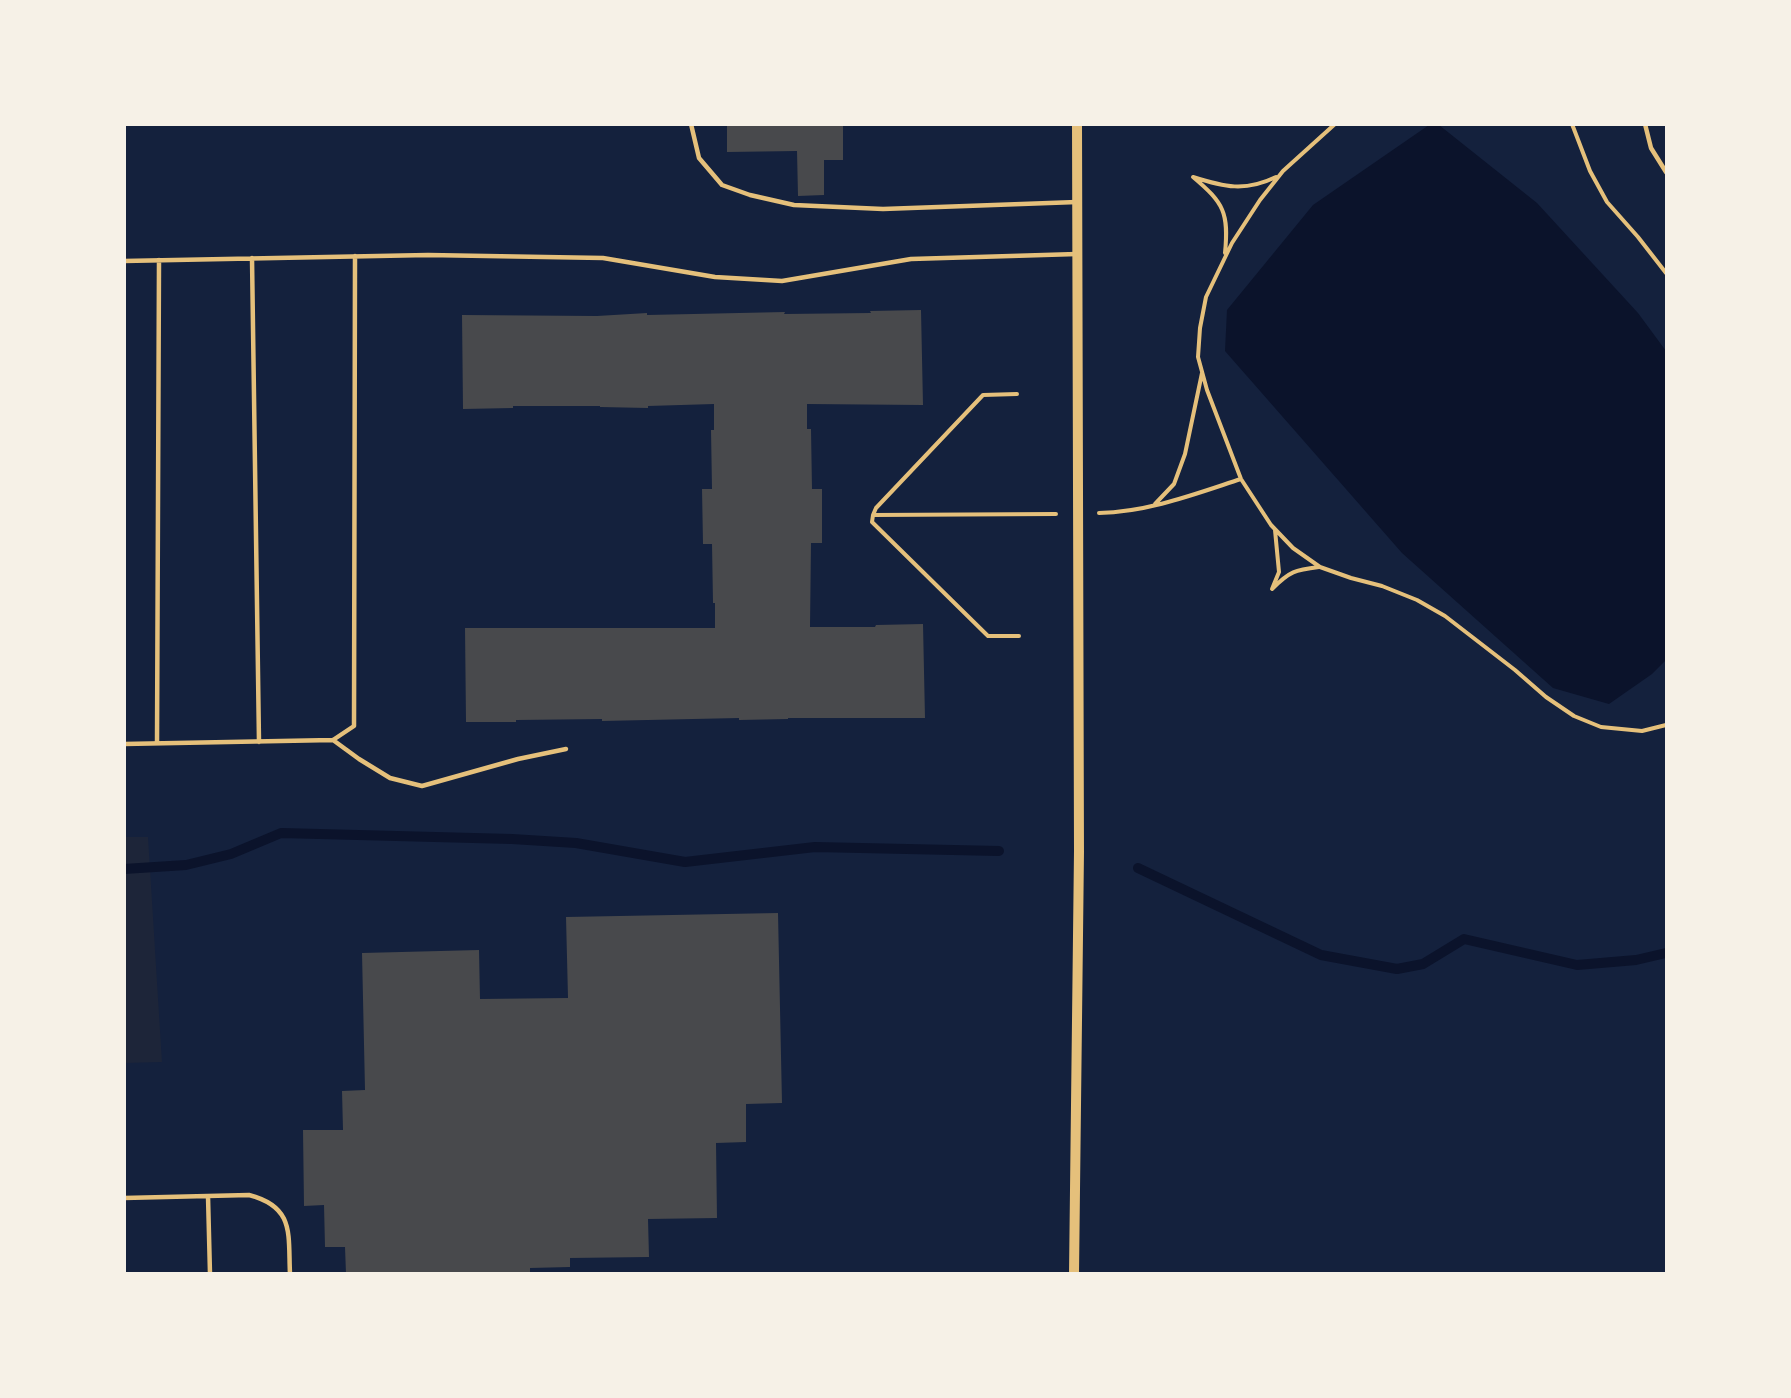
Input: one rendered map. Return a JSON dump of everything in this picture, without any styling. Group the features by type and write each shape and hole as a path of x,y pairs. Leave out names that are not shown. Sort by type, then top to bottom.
{"street":[{"path":"1074,1274 1079,851 1077,124"}],"lane":[{"path":"691,124 699,158 722,185 750,195 794,205 883,209 1077,202"},
{"path":"1645,124 1651,148 1666,172"},
{"path":"124,261 429,255 603,258 715,277 782,281 911,259 1077,254"},
{"path":"124,744 333,740 354,726 354,256"},
{"path":"252,258 259,742"},
{"path":"157,743 159,260"},
{"path":"333,740 390,778 422,786 518,759 566,749"},
{"path":"124,1198 249,1195 263,1198 284,1216 288,1227 290,1274"},
{"path":"208,1196 210,1274"}],"path":[{"path":"1335,124 1279,175 1260,200 1225,256 1206,297 1200,328 1198,357 1241,479 1275,529 1293,548 1320,567 1382,586 1416,600 1445,616 1546,697 1574,716 1601,727 1642,731 1666,725"},
{"path":"1572,124 1590,171 1607,202 1666,273"},
{"path":"1225,256 1227,234 1224,211 1214,194 1193,177 1221,186 1248,187 1261,184 1279,175"},
{"path":"1155,505 1174,484 1185,454 1202,372"},
{"path":"1017,394 983,395 876,508 872,522 988,636 1019,636"},
{"path":"873,515 1127,512 1241,479"},
{"path":"1275,529 1279,572 1272,589 1285,576 1299,569 1320,567"}],"shaded area":[{"path":"1429,125 1439,125 1537,203 1638,313 1666,351 1666,660 1652,674 1609,704 1553,688 1402,553 1225,351 1227,310 1313,205"},
{"path":"124,837 148,837 162,1062 125,1063"}],"building":[{"path":"727,124 843,124 843,160 824,160 824,195 798,196 797,151 727,152"},
{"path":"921,310 923,405 807,404 807,429 811,429 812,489 822,489 822,543 811,543 810,627 923,624 925,718 602,721 602,719 466,722 465,628 715,628 712,544 703,544 702,489 712,489 711,430 714,430 714,404 648,406 648,408 513,406 513,408 463,409 462,315 597,316 647,313 647,315 785,312 784,314"},
{"path":"778,913 782,1103 746,1104 746,1142 716,1143 717,1218 648,1219 649,1257 570,1258 570,1267 530,1268 530,1274 346,1274 345,1247 325,1247 324,1205 304,1206 303,1130 343,1130 342,1091 365,1090 362,953 479,950 480,999 568,998 566,917"}],"waterway":[{"path":"124,869 186,865 231,854 281,833 512,839 576,843 685,862 815,847 999,851"},
{"path":"1138,868 1321,955 1397,969 1423,964 1464,939 1577,965 1636,960 1666,953"}]}
